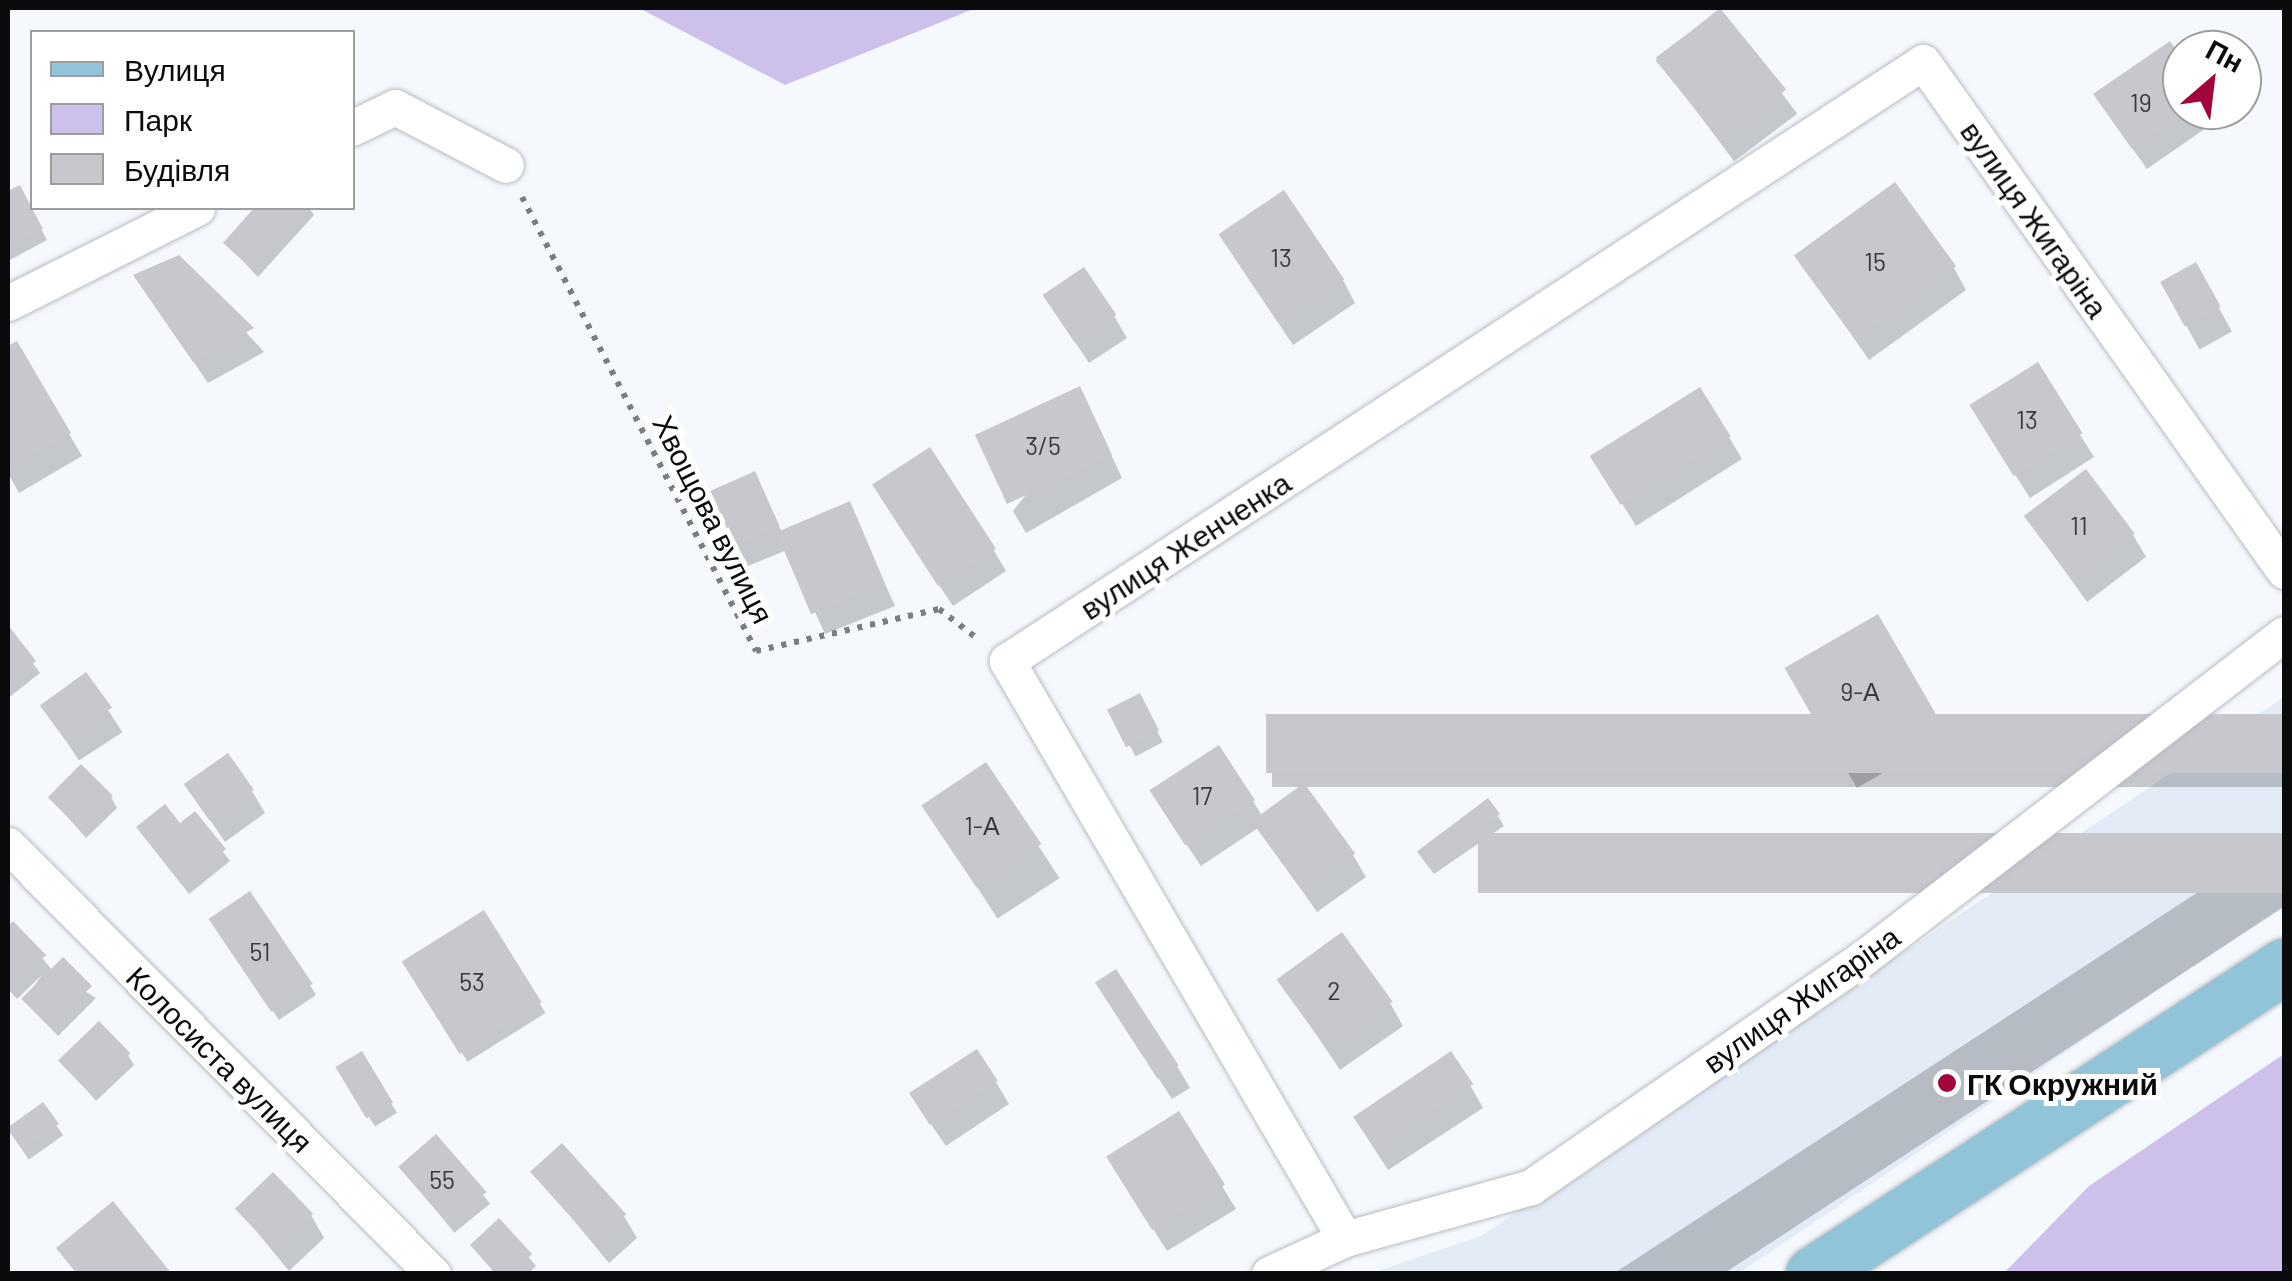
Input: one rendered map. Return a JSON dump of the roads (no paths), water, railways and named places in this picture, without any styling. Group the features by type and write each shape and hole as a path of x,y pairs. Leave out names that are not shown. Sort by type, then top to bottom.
{"main road":[{"path":"1813,1274 2284,966"}],"street":[{"name":"вулиця Жигаріна","path":"1924,62 2284,572"},
{"name":"вулиця Женченка","path":"1345,1238 1006,661 1924,62"},
{"path":"355,127 395,107 506,165"},
{"path":"8,303 193,210"},
{"name":"вулиця Жигаріна","path":"1270,1274 1345,1238 1531,1187 1863,958 2284,634"},
{"name":"Колосиста вулиця","path":"8,845 433,1274"}],"place":[{"name":"ГК Окружний","path":"1947,1083"}]}
